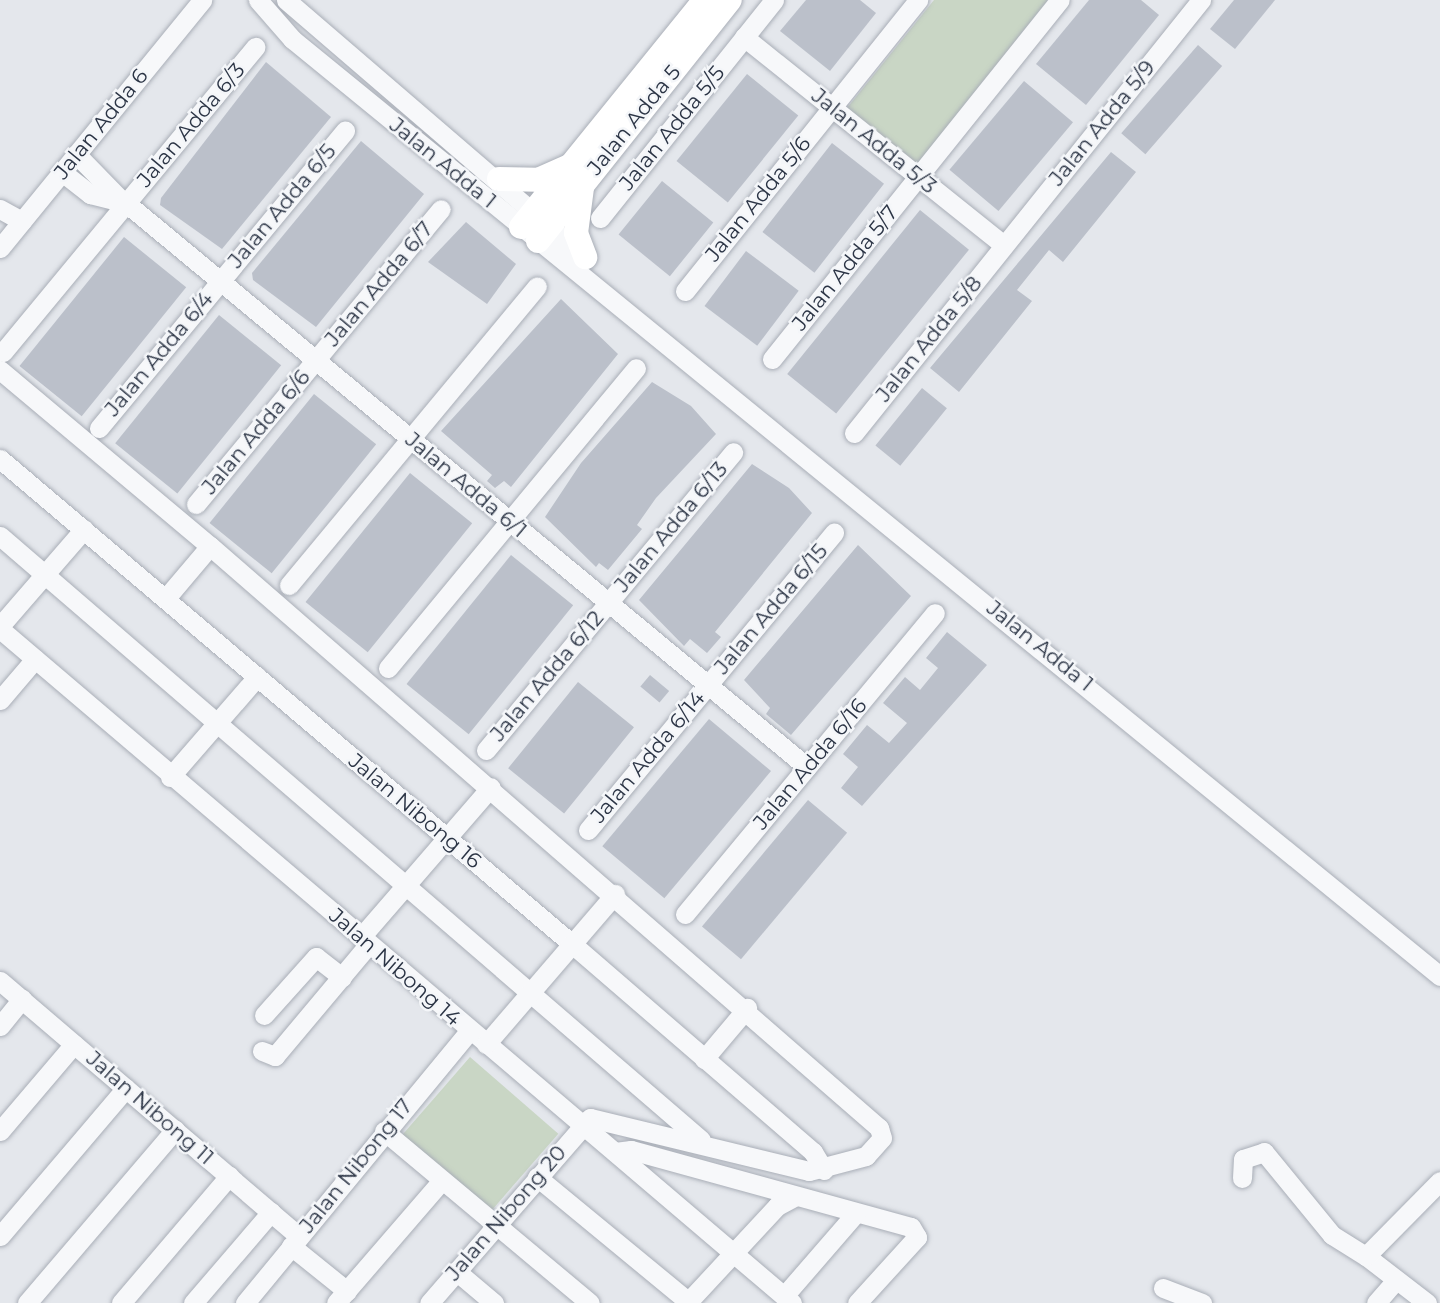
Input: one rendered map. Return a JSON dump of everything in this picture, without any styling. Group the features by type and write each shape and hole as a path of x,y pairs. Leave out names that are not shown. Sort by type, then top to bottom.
{"main road":[{"name":"Jalan Adda 5","path":"577,175 705,0"},
{"name":"Jalan Adda 5","path":"536,226 577,175 730,0"},
{"path":"499,178 538,180 577,175 576,233 585,257"}],"street":[{"name":"Jalan Adda 6","path":"0,248 202,0"},
{"name":"Jalan Adda 1","path":"258,0 292,39 536,226 638,317 1440,976"},
{"name":"Jalan Adda 1","path":"286,0 499,178 536,226 585,257 638,317"},
{"name":"Jalan Adda 5/5","path":"600,218 774,0"},
{"name":"Jalan Adda 5/6","path":"685,291 918,0"},
{"path":"918,177 1060,0"},
{"name":"Jalan Adda 5/9","path":"1004,246 1201,0"},
{"name":"Jalan Adda 5/3","path":"744,37 1004,246"},
{"name":"Jalan Adda 6/3","path":"1,361 125,203 255,47"},
{"name":"Jalan Adda 6/5","path":"220,281 345,131"},
{"name":"Jalan Adda 6/1","path":"76,154 125,203 807,767"},
{"path":"62,172 90,194 125,203"},
{"name":"Jalan Adda 5/7","path":"772,359 918,177"},
{"path":"0,209 22,221"},
{"name":"Jalan Adda 6/7","path":"316,360 441,209"},
{"name":"Jalan Adda 5/8","path":"854,433 1004,246"},
{"name":"Jalan Adda 6/4","path":"99,428 220,281"},
{"path":"289,585 537,286"},
{"name":"Jalan Adda 6/6","path":"197,504 316,360"},
{"path":"1,361 210,546 747,1008 879,1128 883,1138 866,1156 824,1170 601,1116 583,1124"},
{"path":"388,668 635,368"},
{"name":"Jalan Adda 6/13","path":"608,602 733,452"},
{"name":"Jalan Nibong 16","path":"0,458 813,1152 824,1170"},
{"path":"0,628 84,529"},
{"name":"Jalan Adda 6/15","path":"708,685 834,533"},
{"path":"0,536 532,989 701,1140"},
{"path":"166,598 210,546"},
{"name":"Jalan Adda 6/12","path":"486,750 608,602"},
{"name":"Jalan Adda 6/16","path":"685,914 935,613"},
{"name":"Jalan Nibong 14","path":"0,628 170,777 788,1299"},
{"path":"0,700 34,659"},
{"path":"170,777 257,677"},
{"name":"Jalan Adda 6/14","path":"588,830 708,685"},
{"path":"262,1051 275,1056 342,976 407,883 491,787"},
{"path":"486,1044 615,894"},
{"path":"264,1014 316,957 342,976"},
{"name":"Jalan Nibong 11","path":"0,981 271,1212 341,1297"},
{"path":"0,1026 22,999"},
{"path":"704,1059 747,1008"},
{"name":"Jalan Nibong 17","path":"245,1303 469,1031"},
{"path":"0,1130 74,1044"},
{"path":"0,1236 125,1088"},
{"name":"Jalan Nibong 20","path":"429,1303 583,1124"},
{"path":"27,1303 175,1130"},
{"path":"384,1131 590,1303"},
{"path":"615,1152 632,1150 794,1197 911,1227 917,1237 857,1303"},
{"path":"1242,1178 1243,1159 1261,1150 1332,1235 1366,1256 1427,1303"},
{"path":"121,1303 229,1176"},
{"path":"537,1177 688,1302 732,1253 794,1197"},
{"path":"341,1297 442,1180"},
{"path":"1366,1256 1440,1181"},
{"path":"193,1303 271,1212"},
{"path":"788,1299 856,1213"},
{"path":"456,1271 494,1303"},
{"path":"1376,1303 1396,1280"},
{"path":"1163,1288 1202,1303"}],"green space":[{"path":"934,0 1048,0 917,164 847,108"},
{"path":"470,1057 558,1134 491,1211 402,1135"}],"building":[{"path":"806,0 860,0 876,13 830,71 780,31"},
{"path":"1089,0 1141,0 1159,15 1086,105 1036,64"},
{"path":"1234,0 1275,0 1235,49 1210,29"},
{"path":"1198,45 1222,66 1145,154 1121,133"},
{"path":"266,62 331,117 222,249 160,205 161,198"},
{"path":"747,74 798,116 728,203 677,161"},
{"path":"1024,81 1073,122 998,211 949,170"},
{"path":"361,141 424,194 316,327 253,280 252,273"},
{"path":"832,143 884,184 814,273 762,232"},
{"path":"1111,152 1136,172 1063,262 1049,250 1017,290 1032,301 959,392 930,368"},
{"path":"662,181 713,223 670,276 619,235"},
{"path":"920,210 969,250 836,414 787,374"},
{"path":"466,222 516,264 487,304 428,262"},
{"path":"124,237 186,287 82,416 20,366"},
{"path":"746,251 799,291 757,346 704,306"},
{"path":"561,299 618,354 511,487 504,481 495,488 487,481 492,475 441,431"},
{"path":"219,315 281,365 177,494 115,443"},
{"path":"652,382 691,406 716,434 656,498 637,525 642,529 608,570 599,563 596,567 545,517 581,463"},
{"path":"922,388 947,408 900,466 875,446"},
{"path":"314,394 376,444 272,573 210,523"},
{"path":"752,464 789,488 812,513 715,632 721,637 707,653 690,639 684,646 639,600"},
{"path":"410,473 472,523 368,652 306,602"},
{"path":"858,545 911,596 791,735 766,714 770,708 744,680"},
{"path":"511,555 573,605 469,734 407,684"},
{"path":"947,632 987,665 862,806 841,788 858,767 843,754 867,725 889,743 907,723 883,703 905,677 920,690 938,668 926,658"},
{"path":"650,675 669,691 660,703 640,686"},
{"path":"578,682 634,727 564,814 508,768"},
{"path":"709,719 771,771 664,898 602,846"},
{"path":"808,800 847,833 741,959 702,926"}]}
